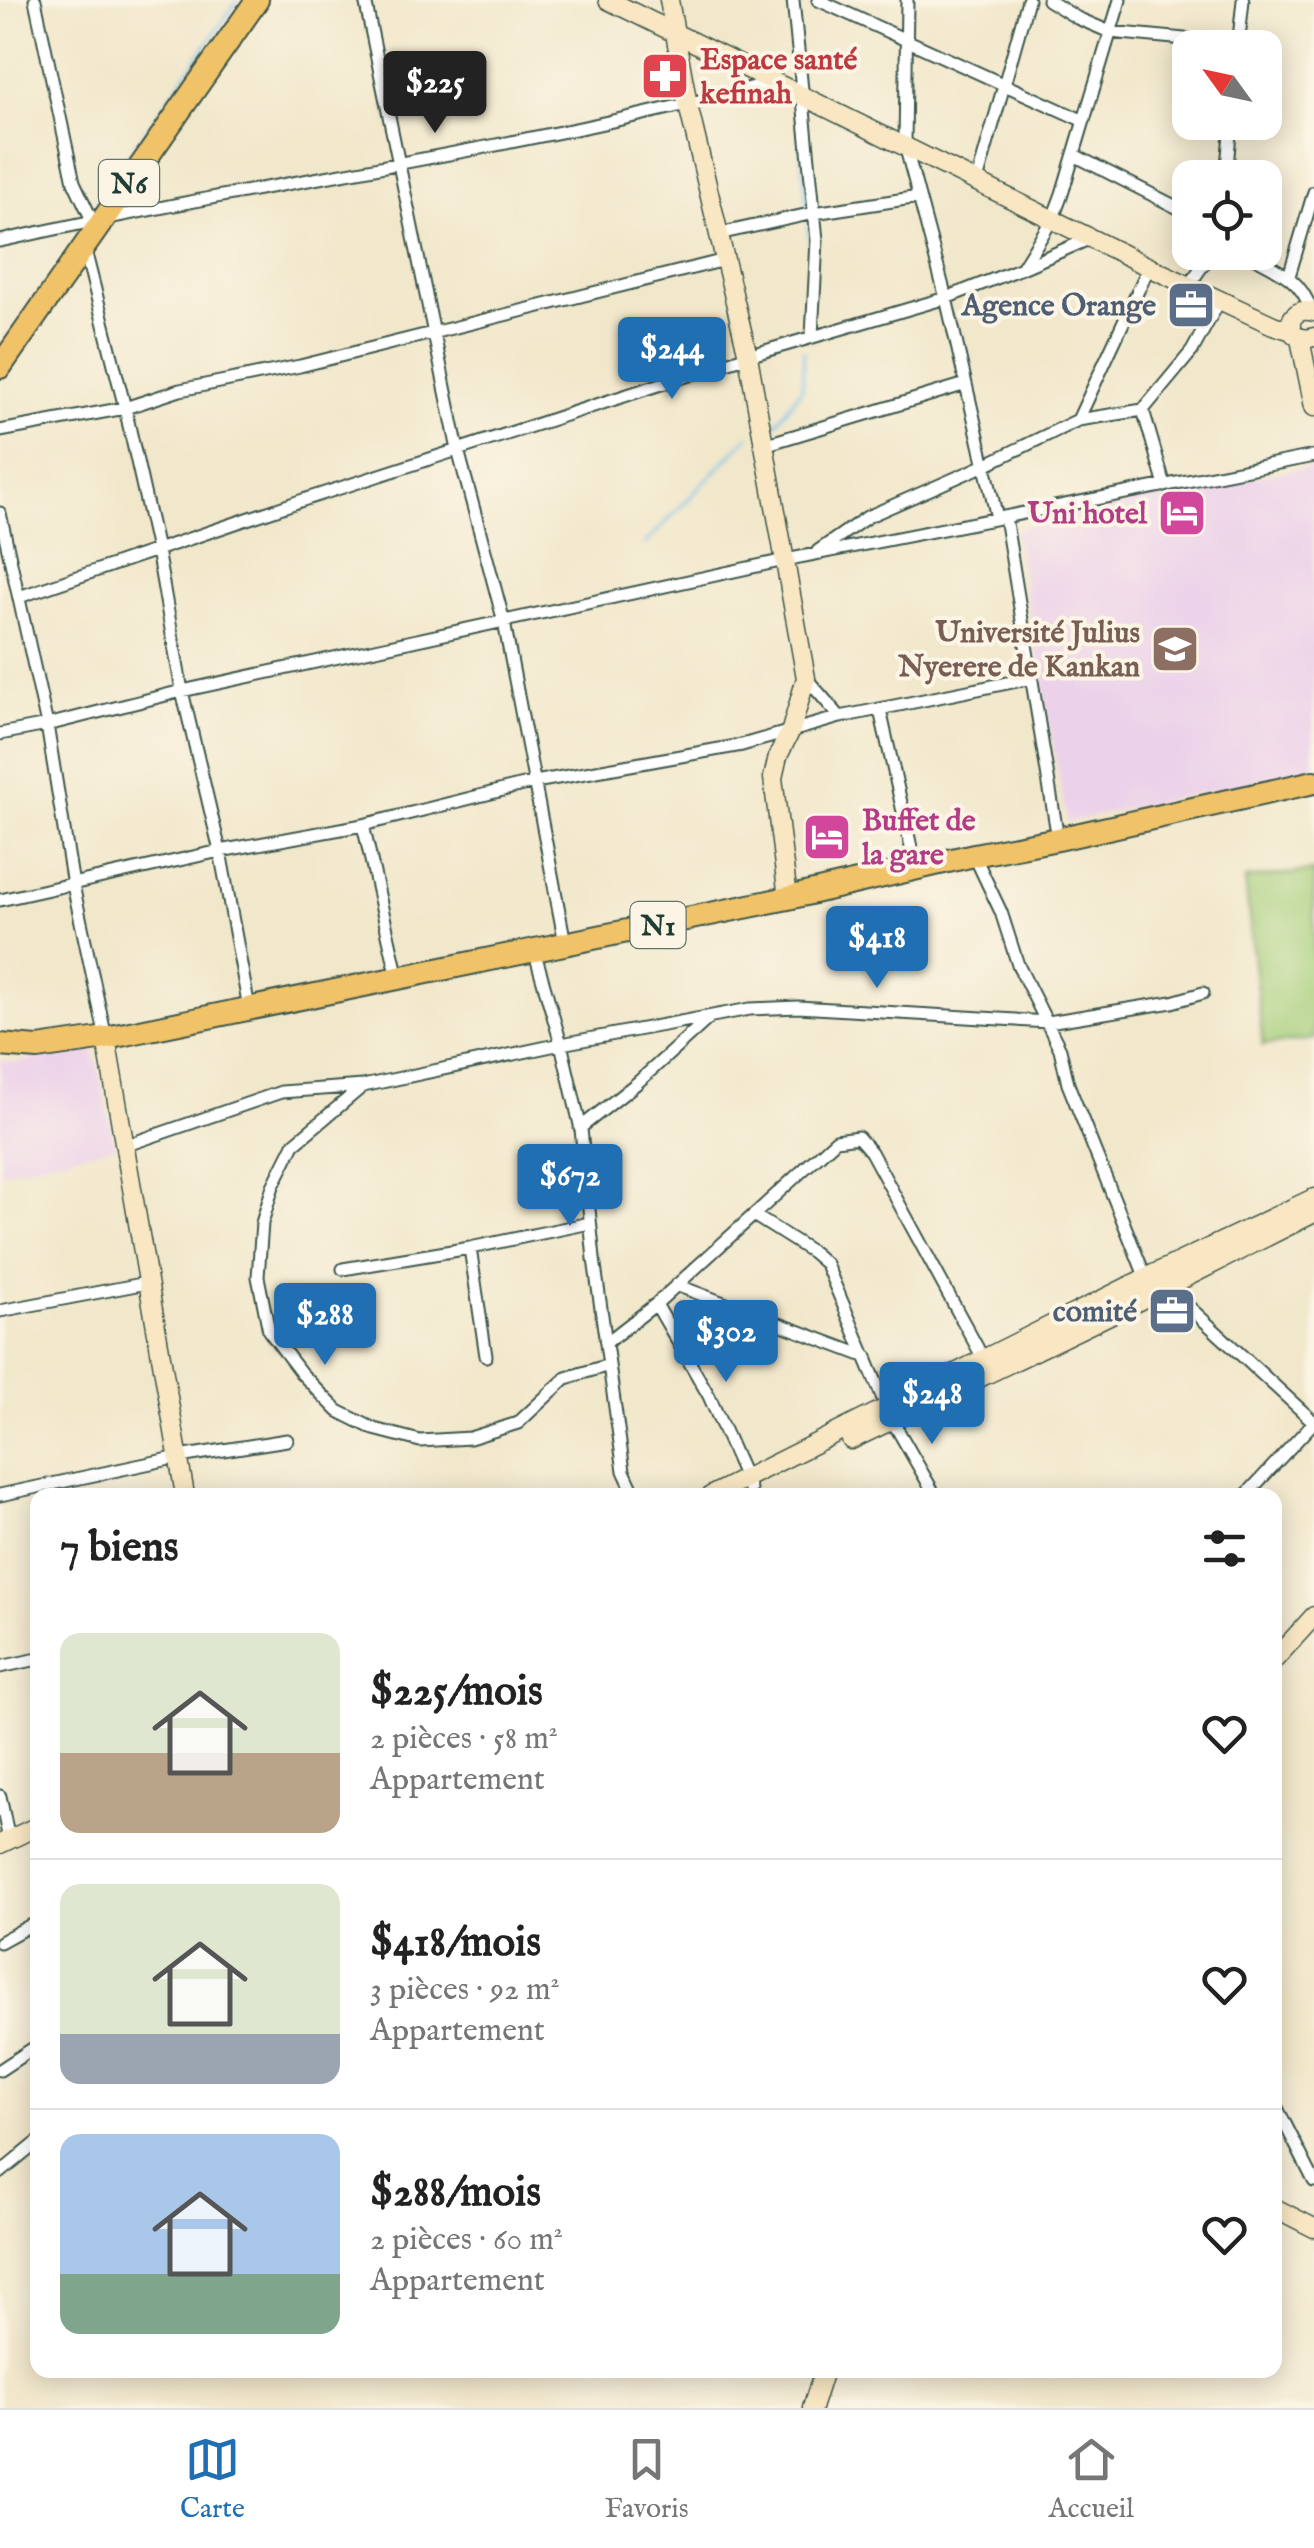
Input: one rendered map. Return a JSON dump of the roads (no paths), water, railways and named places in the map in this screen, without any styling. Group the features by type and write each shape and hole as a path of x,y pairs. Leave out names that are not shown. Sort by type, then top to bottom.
{"highway":[{"name":"N6","path":"0,367 246,0"},
{"name":"N6","path":"0,352 258,0"},
{"name":"N1","path":"0,1046 38,1048 106,1038 788,898 1314,782"}],"street":[{"path":"35,0 74,182 91,230 249,1008"},
{"path":"365,0 458,450 504,622 565,943"},
{"path":"608,0 1149,267 1302,336"},
{"path":"668,0 688,106 748,356 806,678 773,778 788,898"},
{"path":"793,0 816,240 812,336"},
{"path":"818,0 1084,122"},
{"path":"907,0 906,146 1001,518 1058,839"},
{"path":"977,181 1028,0"},
{"path":"1048,0 1110,32 1172,39"},
{"path":"1022,268 1052,218 1120,0"},
{"path":"1240,30 1244,0"},
{"path":"0,241 91,230 688,106 774,82"},
{"path":"1074,155 1172,205"},
{"path":"1288,276 1314,192"},
{"path":"718,234 814,213 919,197"},
{"path":"18,597 748,356 946,298 1090,238"},
{"path":"0,431 125,408 180,390 300,366 725,260"},
{"path":"1078,420 1149,267"},
{"path":"1189,286 1200,270"},
{"path":"1277,270 1305,293 1312,311 1294,314 1290,326 1302,336 1314,407"},
{"path":"813,555 867,517 1078,420 1143,410 1192,351 1220,300"},
{"path":"764,445 966,384"},
{"path":"1143,410 1165,486"},
{"path":"0,734 785,560 1314,456"},
{"path":"0,514 47,725 74,885 106,1038 183,1488"},
{"path":"806,678 840,717"},
{"path":"0,900 220,851 363,825 535,782 742,745 840,717 1032,678"},
{"path":"880,710 916,869"},
{"path":"363,825 398,978"},
{"path":"974,855 1018,965 1060,1049 1068,1084 1155,1283 1314,1422 1253,1488"},
{"path":"534,950 580,1128 608,1365 624,1471 632,1488"},
{"path":"124,1146 281,1092 363,1086 750,1009 798,1007 1048,1022 1203,994"},
{"path":"580,1128 637,1083 710,1016"},
{"path":"363,1086 294,1144 273,1186 262,1222 258,1277 269,1331 301,1373 338,1411 374,1429 420,1441 470,1438 518,1423 566,1378 608,1365"},
{"path":"607,1342 656,1304 836,1140 858,1137 871,1152 984,1360"},
{"path":"656,1304 709,1396 745,1488 1155,1283 1314,1198"},
{"path":"890,1414 984,1360 1314,1212"},
{"path":"755,1216 826,1264 890,1414 931,1488"},
{"path":"344,1269 590,1223"},
{"path":"470,1248 486,1356"},
{"path":"0,1311 146,1283"},
{"path":"676,1286 868,1357"},
{"path":"33,1488 179,1457 287,1440"},
{"path":"0,1495 30,1489"},
{"path":"1282,1651 1314,1616"},
{"path":"0,1668 30,1661"},
{"path":"0,1796 3,1846"},
{"path":"3,1846 30,1831"},
{"path":"3,1846 30,1839"},
{"path":"0,1942 29,1926"},
{"path":"0,2070 30,2050"},
{"path":"1282,2118 1314,2181"},
{"path":"0,2173 30,2149"},
{"path":"1282,2212 1314,2228"},
{"path":"812,2408 821,2378"}],"waterway":[{"path":"97,201 238,0"},
{"path":"796,104 807,206"},
{"path":"808,223 811,257"},
{"path":"775,425 802,388 804,351"},
{"path":"645,544 749,436"}],"place":[{"name":"Espace santé kefinah","path":"665,76"},
{"name":"Agence Orange","path":"1191,305"},
{"name":"Uni hotel","path":"1182,513"},
{"name":"Université Julius Nyerere de Kankan","path":"1175,649"},
{"name":"Buffet de la gare","path":"827,837"},
{"name":"comité","path":"1172,1311"}]}
